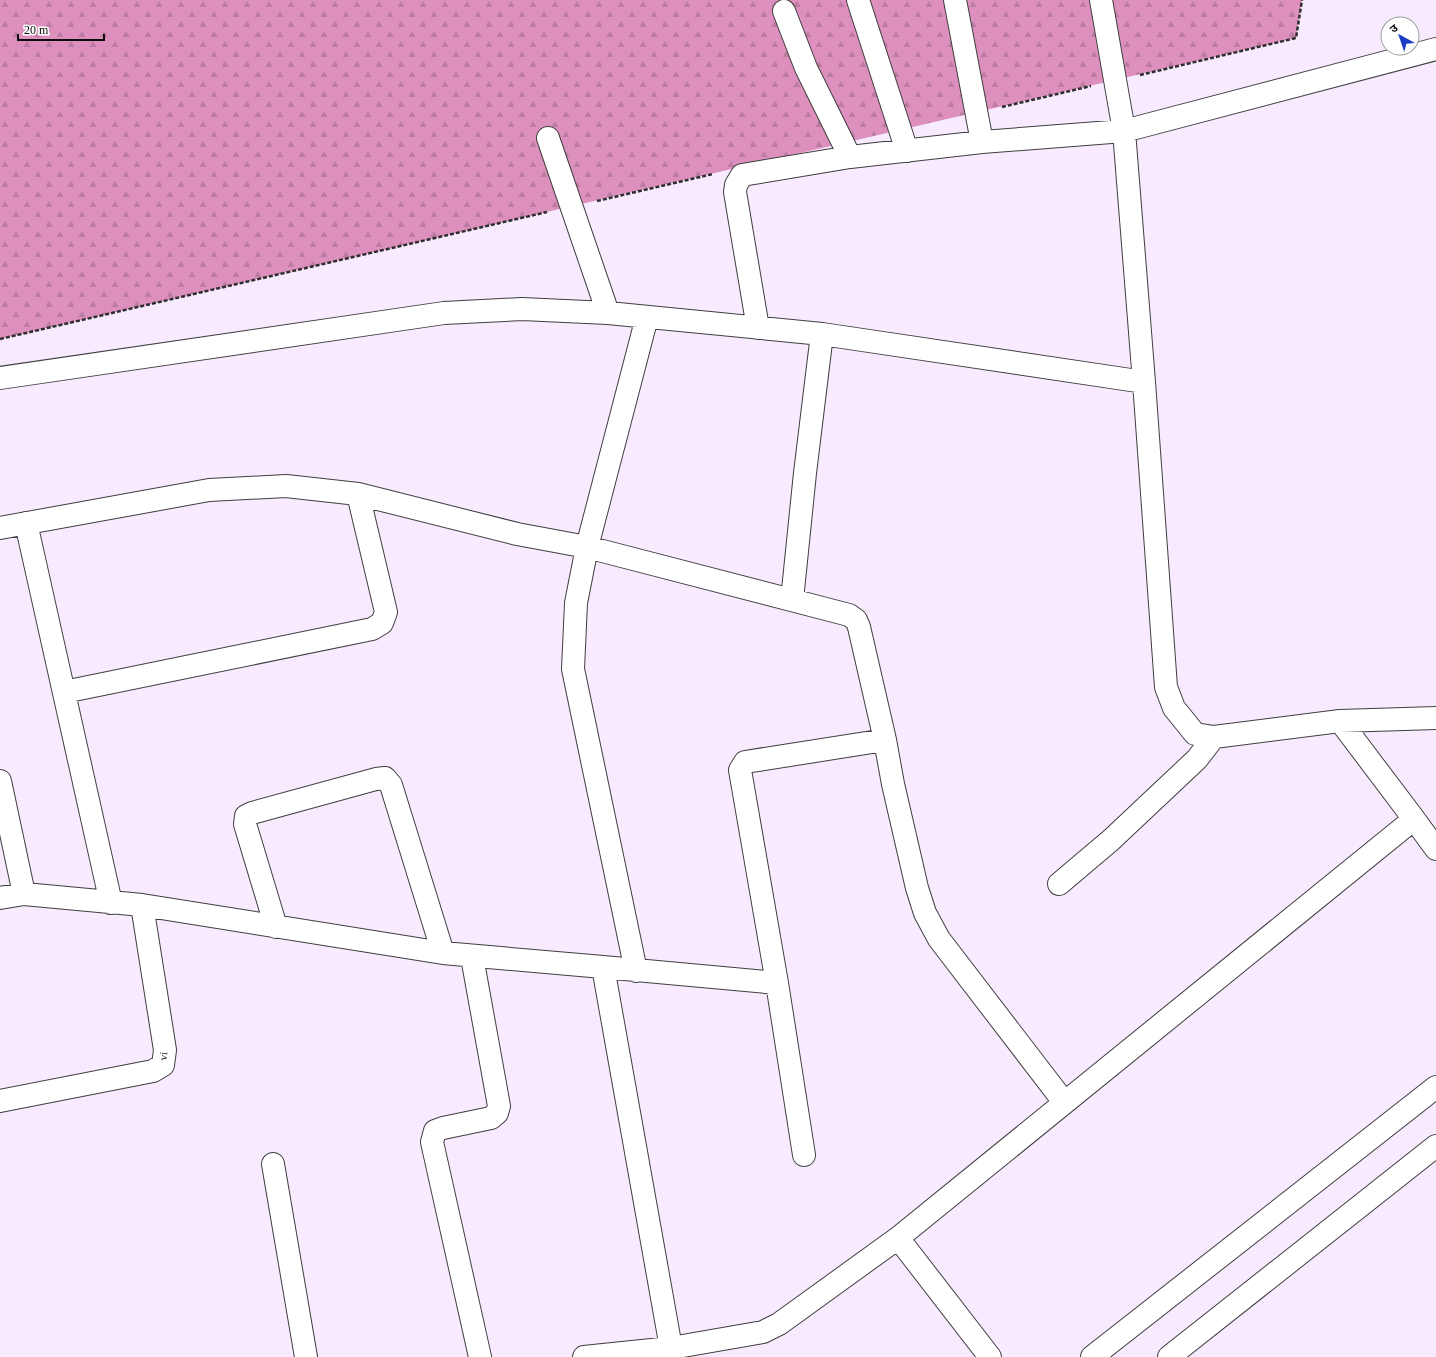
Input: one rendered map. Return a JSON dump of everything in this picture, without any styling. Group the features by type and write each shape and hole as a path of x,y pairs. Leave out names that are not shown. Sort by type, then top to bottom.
{"street":[{"path":"858,0 907,151"},
{"path":"955,0 982,142"},
{"path":"1100,0 1124,131 1166,687 1174,708 1195,734 1214,737 1340,721 1436,718"},
{"path":"784,11 806,68 850,157"},
{"path":"758,328 735,192 736,185 742,175 850,157 982,142 1124,131 1436,49"},
{"path":"548,138 608,313"},
{"path":"6,377 444,313 522,309 608,313 822,334 1144,382"},
{"path":"636,971 573,669 576,603 587,547 647,317"},
{"path":"792,600 805,473 822,334"},
{"path":"0,528 210,490 286,486 358,494 517,534 587,547 849,615 856,620 859,627 886,740 893,784 924,913 939,939 1064,1102"},
{"path":"64,692 372,629 382,623 386,612 358,494"},
{"path":"26,523 111,903"},
{"path":"1340,721 1436,849"},
{"path":"1059,884 1111,840 1197,759 1214,737"},
{"path":"804,1156 777,983 740,770 746,762 886,740"},
{"path":"276,927 245,824 246,816 252,812 376,779 385,778 391,785 443,953"},
{"path":"0,781 24,894"},
{"path":"584,1357 671,1348 763,1332 779,1324 898,1238 1414,819"},
{"path":"0,898 24,894 142,905 472,957 777,983"},
{"name":"vi","path":"0,1101 153,1071 163,1065 165,1050 142,905"},
{"path":"472,957 499,1106 497,1113 491,1118 435,1131 432,1142 480,1357"},
{"path":"603,967 671,1348"},
{"path":"1092,1357 1436,1087"},
{"path":"1169,1357 1436,1146"},
{"path":"273,1164 306,1357"},
{"path":"898,1238 990,1357"}],"path":[{"path":"1133,76 1296,38 1302,0"},
{"path":"1001,107 1094,85"},
{"path":"590,202 714,173"},
{"path":"0,339 551,211"}],"green space":[{"path":"0,0 1302,0 1296,38 0,339"}]}
